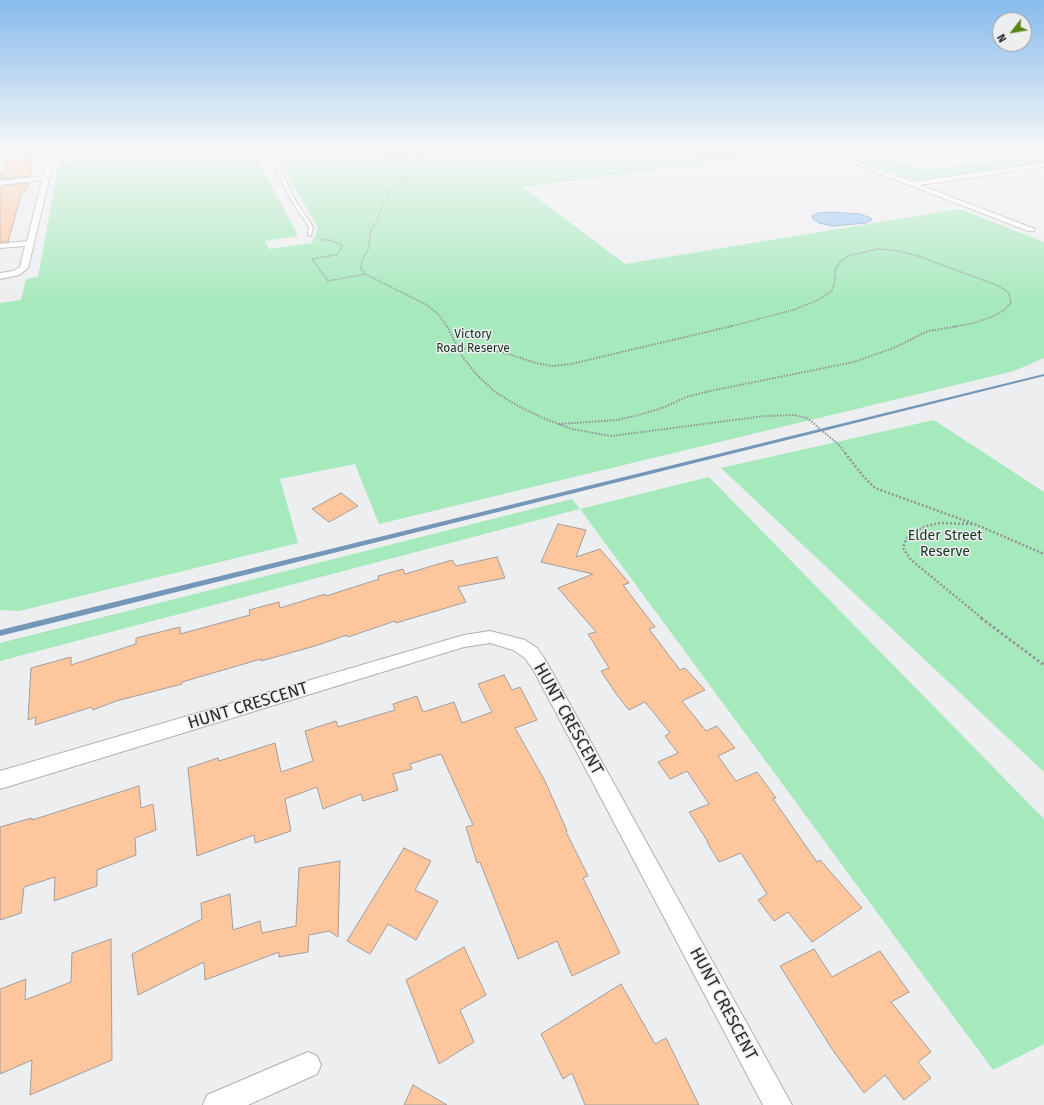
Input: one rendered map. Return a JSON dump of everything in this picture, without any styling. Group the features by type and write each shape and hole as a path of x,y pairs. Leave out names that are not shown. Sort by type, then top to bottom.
{"street":[{"path":"0,276 16,273 24,268 40,202"},
{"path":"957,202 1030,229"},
{"path":"0,246 29,243"},
{"name":"HUNT CRESCENT","path":"0,780 464,641 490,638 505,640 519,645 531,653 540,666 778,1105"},
{"path":"216,1105 308,1065"}],"lane":[{"path":"294,202 311,227 310,235"}],"path":[{"path":"384,202 370,233 369,247 362,261 361,269 366,274 427,305 439,315 449,328 462,356 476,374 495,392 518,406 559,424 584,432 611,436 765,416 794,415 807,418 838,444 864,477 875,488 977,525 1044,554"},
{"path":"310,235 305,239 311,241 330,240 342,245 342,250 336,254 312,259 328,281 366,274"},
{"path":"458,348 502,352 536,363 552,366 571,364 793,310 818,300 832,291 835,280 835,270 841,261 848,256 878,250 898,251 918,256 999,286 1008,293 1010,303 1004,310 992,317 928,331 896,347 854,362 710,391 686,397 665,407 617,420 559,424"},
{"path":"977,525 947,523 927,526 915,531 906,539 903,548 911,560 933,580 1006,638 1044,665"}],"green space":[{"name":"Victory Road Reserve","path":"52,202 280,202 298,236 265,241 269,249 312,243 318,228 303,202 542,202 625,264 960,209 1044,242 1044,358 1014,371 379,524 355,464 280,479 298,543 19,611 0,610 0,303 21,300 26,279 38,277"},
{"name":"Elder Street Reserve","path":"934,420 1044,492 1044,772 721,468"},
{"path":"709,477 1044,819 1044,1044 993,1070 580,509"},
{"path":"572,499 580,509 0,661 0,643"}],"water":[{"path":"832,212 860,214 871,218 872,220 866,223 833,226 819,223 813,219 812,216 818,213"}],"building":[{"path":"0,202 19,202 8,242 0,242"},
{"path":"341,493 358,506 329,522 312,509"},
{"path":"558,524 586,530 576,557 600,549 629,583 623,585 655,627 649,629 680,670 685,668 705,690 682,701 706,731 717,726 735,748 718,756 736,781 757,772 776,798 773,799 817,862 820,860 862,908 812,942 788,912 774,921 758,900 767,894 741,853 719,862 689,812 709,804 687,771 670,779 658,762 678,753 665,736 670,733 645,702 629,710 617,695 601,671 609,668 588,634 596,632 558,588 593,574 541,562"},
{"path":"497,557 505,578 458,587 466,602 396,623 395,621 348,637 347,635 315,646 261,661 261,659 182,682 182,684 116,701 93,710 92,707 35,725 36,717 28,720 31,668 71,657 71,665 136,644 136,638 180,627 180,634 250,615 249,610 279,602 280,608 325,594 326,596 379,579 378,576 403,569 405,574 452,560 456,566"},
{"path":"504,675 512,690 520,687 537,720 515,728 545,781 567,831 566,832 588,876 583,878 620,953 572,976 557,941 518,959 480,862 477,863 466,827 473,825 441,754 410,764 412,769 393,774 398,790 363,801 361,794 323,809 317,787 285,799 291,831 255,843 254,835 197,856 188,768 218,758 219,761 275,743 281,772 313,761 305,731 336,721 338,727 395,710 393,704 417,696 423,712 454,702 462,723 492,712 478,684"},
{"path":"139,786 141,808 153,804 156,830 135,838 136,855 97,870 97,886 54,901 55,877 24,887 21,913 0,920 0,827 32,818 32,820"},
{"path":"404,848 431,861 415,890 438,901 416,940 388,924 370,954 347,941"},
{"path":"340,861 338,937 329,931 309,935 308,952 279,957 279,952 205,980 204,962 138,995 132,954 202,919 201,903 230,894 233,930 260,921 262,933 296,926 299,868"},
{"path":"111,939 112,1060 30,1095 32,1060 0,1074 0,989 26,979 25,1000 71,982 72,953"},
{"path":"464,947 486,995 460,1010 474,1042 439,1064 406,980"},
{"path":"814,949 832,977 880,951 909,992 891,1002 931,1052 918,1062 931,1078 904,1100 885,1075 864,1093 832,1049 780,966"},
{"path":"621,984 655,1044 666,1038 699,1105 585,1105 572,1073 563,1079 541,1034"},
{"path":"413,1085 447,1105 404,1105"}],"waterway":[{"path":"0,633 1044,375"}]}
